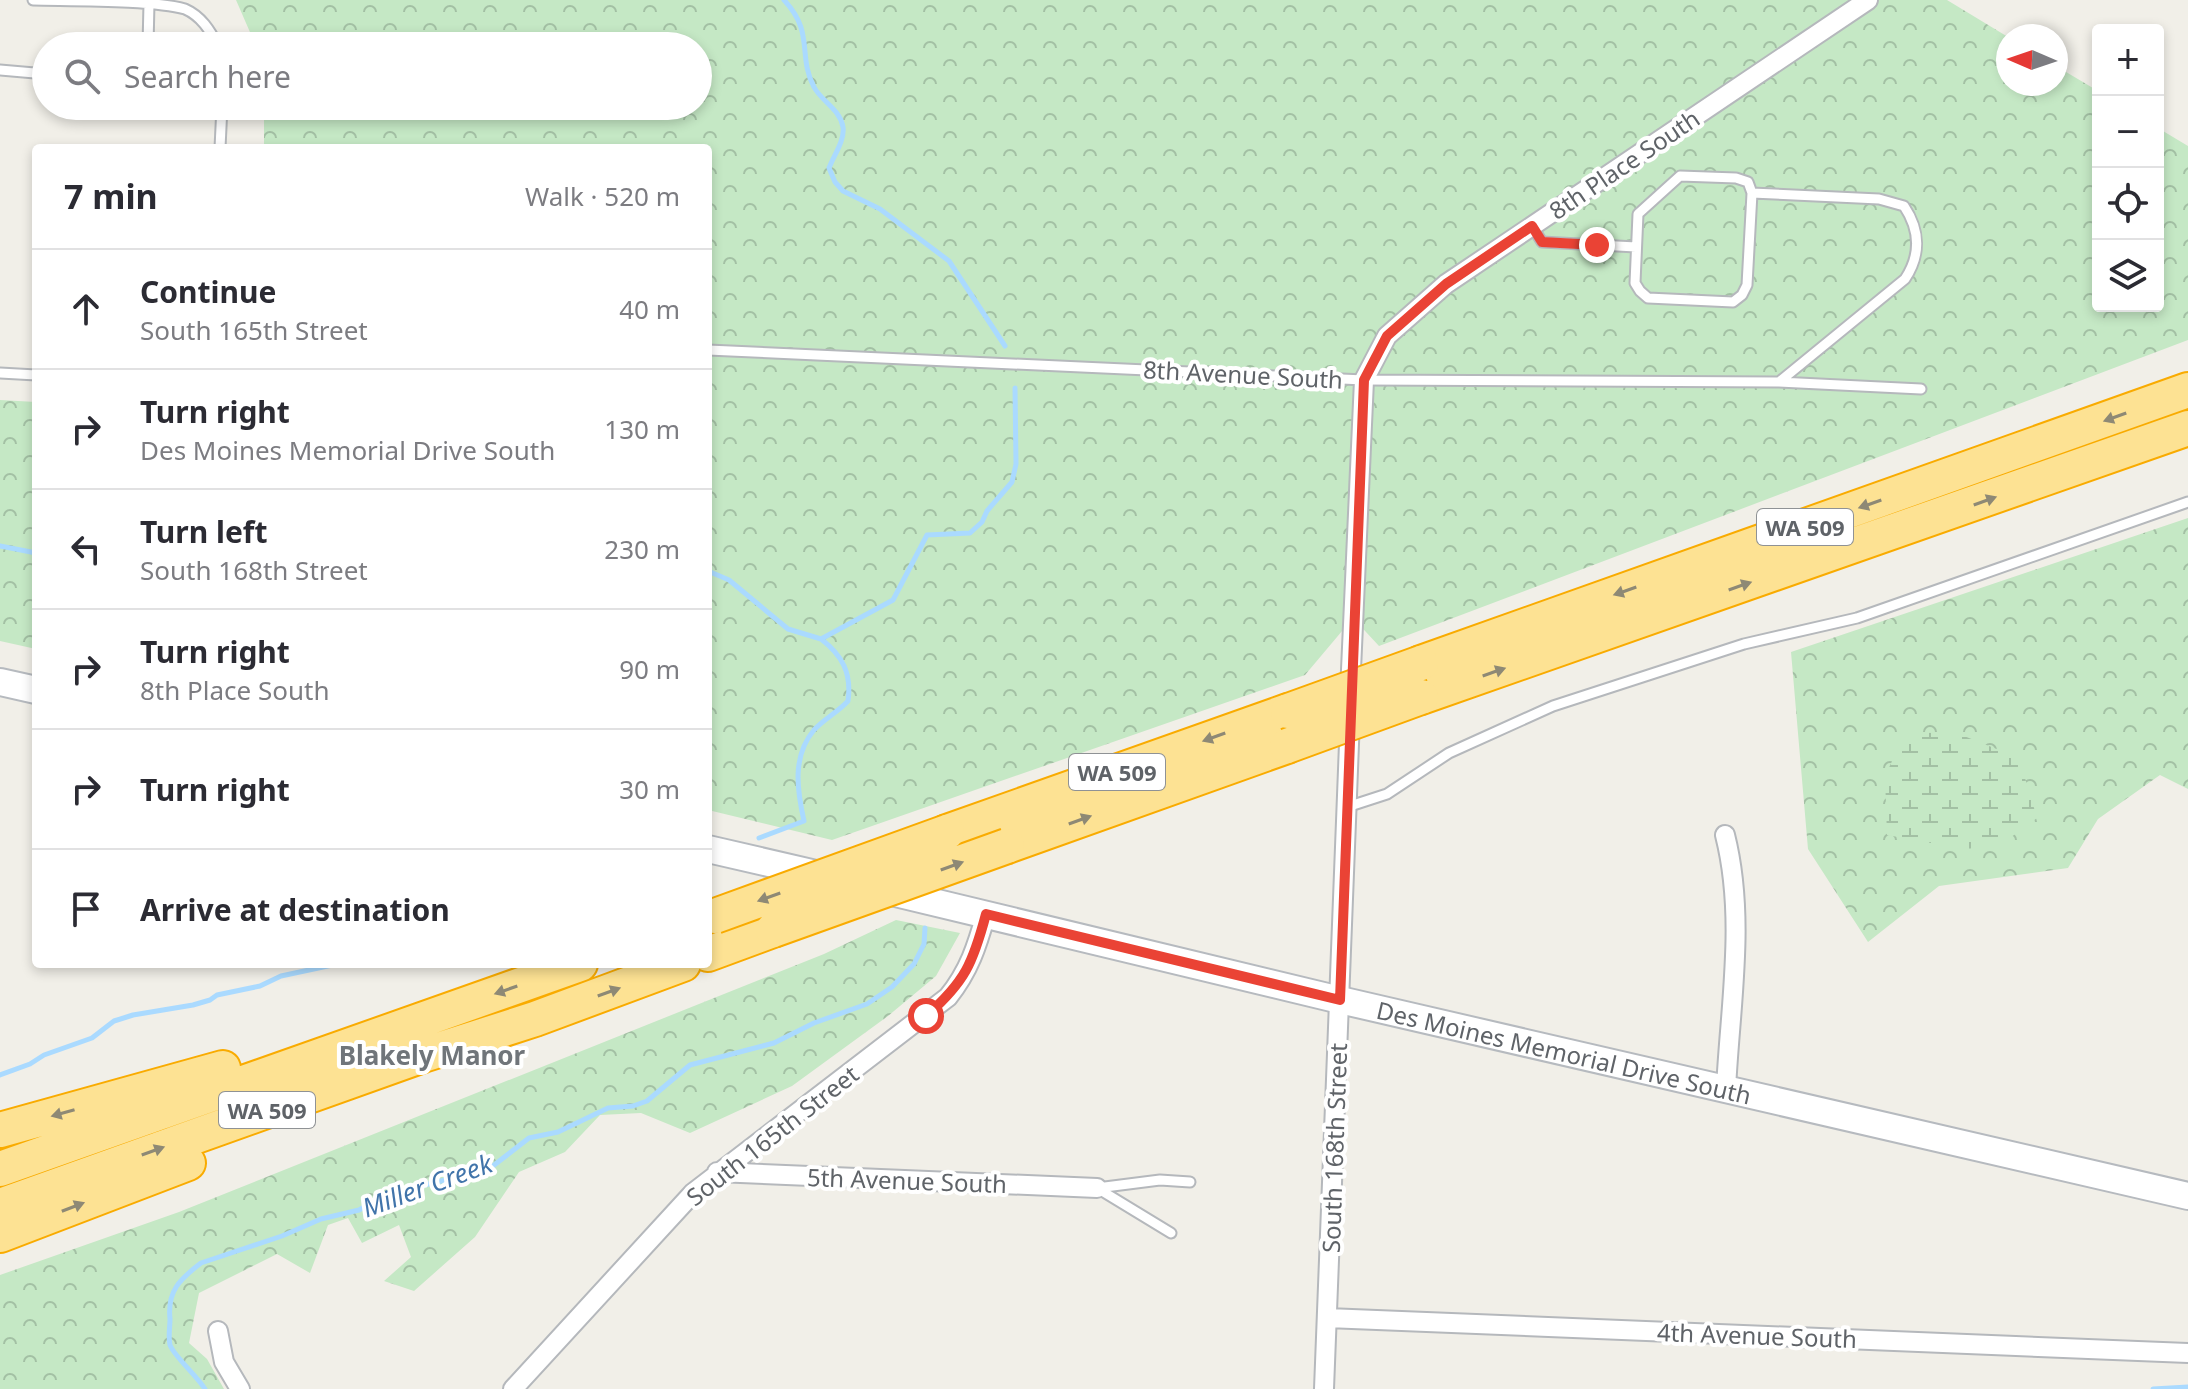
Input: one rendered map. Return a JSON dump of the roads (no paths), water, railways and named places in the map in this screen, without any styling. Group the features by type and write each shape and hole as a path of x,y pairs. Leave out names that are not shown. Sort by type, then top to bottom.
{"highway":[{"name":"WA 509","path":"712,918 2188,390"},
{"name":"WA 509","path":"712,953 1421,697 2188,428"},
{"name":"WA 509","path":"0,1169 569,968"},
{"name":"WA 509","path":"0,1206 672,968"},
{"path":"0,1235 471,1054 535,1019"},
{"path":"0,1130 307,1045 356,1043"}],"main road":[{"path":"0,682 32,689"},
{"name":"Des Moines Memorial Drive South","path":"712,850 1340,1000 2188,1196"}],"street":[{"name":"8th Place South","path":"1364,380 1387,336 1446,284 1868,0"},
{"name":"South 168th Street","path":"1324,1389 1364,380"},
{"path":"1725,835 1737,904 1726,1089"},
{"name":"South 165th Street","path":"513,1389 693,1193 948,997 962,980 975,955 986,914"},
{"name":"5th Avenue South","path":"717,1172 1097,1188"},
{"name":"4th Avenue South","path":"1327,1318 2188,1353"},
{"path":"218,1331 224,1362 240,1389"}],"lane":[{"path":"33,0 149,3 183,8 195,15 211,32"},
{"path":"148,32 149,3"},
{"path":"0,70 32,73"},
{"path":"220,144 221,120"},
{"path":"1680,176 1736,178 1748,182 1752,193 1747,285 1742,295 1733,302 1648,298 1640,291 1635,283 1638,214 1680,176"},
{"path":"1752,193 1879,199 1904,206 1914,222 1917,245 1915,264 1905,279 1779,382"},
{"path":"1532,226 1542,242 1636,247"},
{"name":"8th Avenue South","path":"712,350 1364,380 1779,382 1921,389"},
{"path":"0,373 32,375"},
{"path":"1347,807 1387,794 1449,753 1553,706 1744,644 1857,618 2188,502"},
{"path":"1097,1188 1160,1180 1190,1182"},
{"path":"1097,1188 1171,1233"}],"waterway":[{"name":"Miller Creek","path":"784,0 803,34 806,65 814,87 838,115 843,127 841,142 829,168 835,182 843,191 880,209 949,261 1005,346"},
{"name":"Miller Creek","path":"759,838 804,821 798,785 802,751 814,730 848,701 844,666 821,639 893,600 927,535 970,533 982,522 987,511 1012,482 1016,464 1015,388"},
{"path":"0,546 32,552"},
{"path":"712,573 729,580 788,629 821,639"},
{"name":"Miller Creek","path":"205,1389 176,1355 169,1339 173,1293 181,1280 201,1263 282,1236 321,1219 359,1210 385,1195 489,1169 529,1138 558,1132 608,1108 633,1106 647,1101 690,1065 774,1043 814,1023 867,1004 892,987 914,964 924,944 925,928"},
{"path":"0,1075 92,1038 114,1021 193,1005 217,995 260,986 281,976 318,968"},
{"path":"2153,1389 2188,1387"}],"district":[{"name":"Blakely Manor","path":"432,1055"}]}
